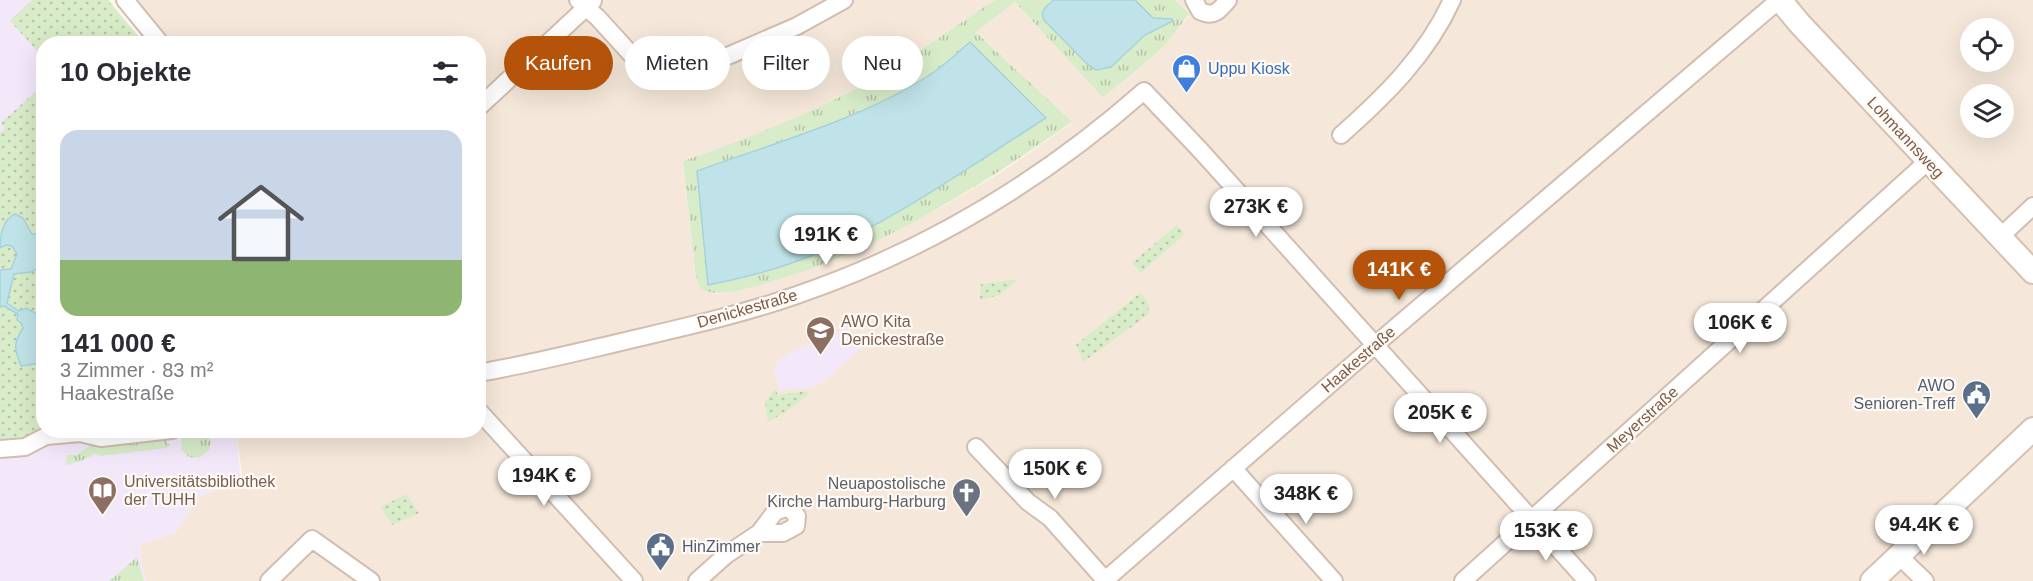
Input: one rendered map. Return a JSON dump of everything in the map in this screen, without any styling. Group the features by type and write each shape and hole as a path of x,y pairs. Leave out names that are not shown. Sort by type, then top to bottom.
{"street":[{"path":"125,0 154,36"},
{"path":"486,100 586,2 649,74 663,80 730,56 797,26 844,0"},
{"path":"1194,0 1198,9 1206,14 1220,11 1228,0"},
{"path":"1341,135 1399,80 1432,35 1452,0"},
{"name":"Lohmannsweg","path":"1780,0 2033,272"},
{"name":"Haakestraße","path":"1105,581 1375,345 1780,0"},
{"name":"Denickestraße","path":"486,372 765,306 832,282 938,234 991,204 1074,148 1144,91 1191,140 1375,345"},
{"name":"Meyerstraße","path":"1463,581 1928,161"},
{"path":"2000,237 2033,206"},
{"path":"1375,345 1587,581"},
{"path":"486,419 634,581"},
{"path":"1872,581 2033,429"},
{"path":"0,449 25,447 42,438"},
{"path":"976,447 1028,502 1050,518 1105,581"},
{"path":"1233,468 1334,581"},
{"path":"697,581 726,555 759,533"},
{"path":"268,581 312,539 371,581"},
{"path":"1899,555 1925,581"}],"shaded area":[{"path":"0,0 108,0 138,36 36,36 36,438 237,438 241,481 198,497 175,533 140,544 141,563 146,581 0,581"},
{"path":"120,0 995,0 923,50 923,36 842,36 842,90 853,90 748,139 683,161 696,278 716,294 733,292 798,272 885,236 944,206 1003,171 1072,123 976,31 1015,2 1103,98 1152,57 1188,17 1189,14 1175,0 2033,0 2033,581 146,581 141,563 140,544 175,533 198,497 243,481 237,438 486,438 486,36 153,36"},
{"name":"AWO Kita Denickestraße","path":"848,328 863,347 835,371 832,377 813,387 780,390 774,372 778,360"}],"green space":[{"path":"32,0 108,0 138,36 36,36 36,49 10,21"},
{"path":"995,0 1054,0 1043,9 1044,20 1088,65 1096,70 1122,58 1145,35 1173,21 1172,19 1153,18 1135,0 1175,0 1189,14 1152,57 1103,98 1015,2 976,32 1072,122 999,172 883,238 801,272 759,285 723,293 701,289 696,278 683,161 782,124 853,90 923,90 923,48"},
{"path":"36,91 36,435 0,440 0,133 5,128 1,123"},
{"path":"1177,225 1185,234 1141,273 1132,263"},
{"path":"1019,279 999,295 980,300 981,284"},
{"path":"1140,293 1148,302 1149,314 1083,362 1076,345"},
{"path":"775,389 778,395 808,391 809,394 768,422 765,402"},
{"path":"163,438 170,445 167,448 101,456 95,454 66,465 67,455 76,455 97,441"},
{"path":"181,438 209,438 211,441 209,450 199,458 189,457 182,450"},
{"path":"406,494 419,513 392,525 381,507"},
{"path":"137,557 144,581 108,581 112,579"}],"water":[{"path":"1054,0 1135,0 1153,18 1172,19 1173,21 1145,35 1111,67 1096,70 1088,65 1044,20 1043,11"},
{"path":"970,42 1046,118 903,209 844,241 787,265 708,285 697,171 819,128 879,103 903,90 923,90 923,79"},
{"path":"15,214 23,218 32,234 36,234 36,270 14,274 7,303 19,311 26,308 36,313 36,363 21,366 16,346 17,338 23,328 17,320 18,314 4,306 0,307 0,270 11,269 17,254 12,246 6,245 0,248 3,228"}],"place":[{"name":"Uppu Kiosk","path":"1187,94"},
{"name":"AWO Kita Denickestraße","path":"820,356"},
{"name":"AWO Senioren-Treff","path":"1976,420"},
{"name":"Universitätsbibliothek der TUHH","path":"103,516"},
{"name":"Neuapostolische Kirche Hamburg-Harburg","path":"967,518"},
{"name":"HinZimmer","path":"661,572"}]}
